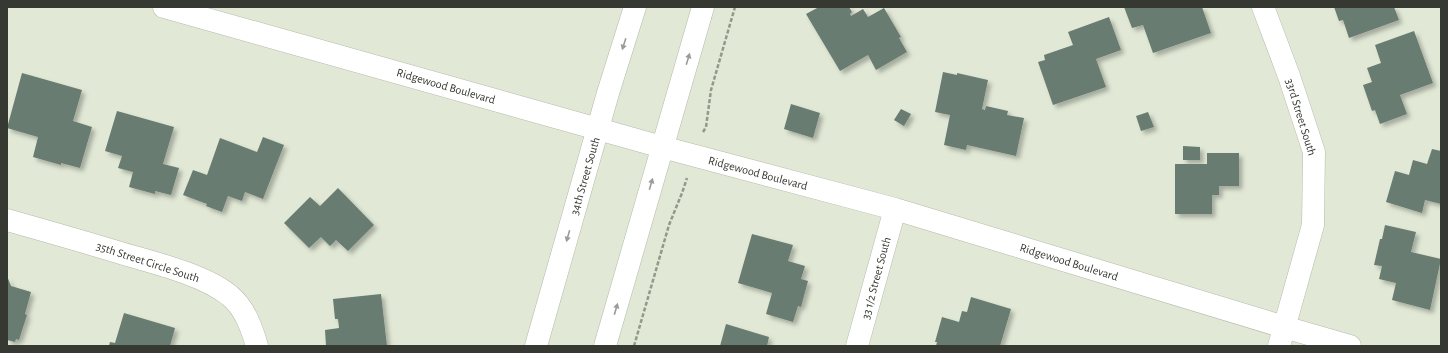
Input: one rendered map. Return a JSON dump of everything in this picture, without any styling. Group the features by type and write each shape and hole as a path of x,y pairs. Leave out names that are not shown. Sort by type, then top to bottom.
{"street":[{"name":"Ridgewood Boulevard","path":"164,7 694,156 895,209 1281,337 1350,346"},
{"name":"34th Street South","path":"536,346 598,129 635,7"},
{"path":"605,346 704,7"},
{"name":"33rd Street South","path":"1263,7 1289,76 1314,152 1313,225 1281,337"},
{"name":"33 1/2 Street South","path":"858,346 895,209"},
{"name":"35th Street Circle South","path":"7,220 160,264 211,283 231,296 244,312 258,346"}],"path":[{"path":"634,346 668,225 682,193 694,156 706,127 711,90 735,7"}],"building":[{"path":"819,7 849,7 852,12 850,14 851,16 863,9 868,17 884,8 901,37 899,38 907,52 876,70 868,55 840,71 806,14"},
{"path":"1124,7 1202,7 1211,33 1153,53 1143,25 1132,28"},
{"path":"1334,7 1394,7 1399,20 1349,38 1343,20 1339,21"},
{"path":"1109,17 1121,50 1096,59 1106,87 1053,105 1038,62 1045,60 1044,55 1073,45 1068,32"},
{"path":"1414,31 1433,83 1400,95 1407,114 1380,124 1375,110 1372,111 1363,85 1372,82 1367,68 1381,63 1375,45"},
{"path":"943,72 957,75 957,73 988,80 982,109 985,110 986,106 1008,111 1007,115 1024,118 1016,156 967,145 966,150 944,145 950,115 935,112"},
{"path":"22,73 82,90 73,121 92,127 80,168 61,163 61,165 33,157 38,137 7,128"},
{"path":"791,104 820,113 813,138 784,129"},
{"path":"901,109 911,114 904,126 894,120"},
{"path":"117,111 174,127 163,164 179,168 171,195 155,191 155,194 129,187 133,172 118,168 122,156 105,151"},
{"path":"1148,112 1154,127 1141,131 1136,116"},
{"path":"263,137 284,145 263,199 245,192 242,201 228,196 222,212 206,206 207,204 183,195 193,170 207,175 220,138 257,152"},
{"path":"1183,146 1200,147 1200,160 1183,160"},
{"path":"1432,149 1441,151 1441,204 1425,200 1422,213 1386,202 1395,171 1409,175 1413,160 1427,164"},
{"path":"1207,153 1239,153 1239,186 1219,186 1219,195 1212,195 1212,214 1175,214 1175,164 1207,164"},
{"path":"338,188 374,225 348,251 336,240 330,246 321,237 309,248 284,223 310,197 320,206"},
{"path":"1385,225 1416,232 1411,252 1441,259 1430,310 1392,300 1396,283 1379,279 1382,266 1374,265"},
{"path":"752,234 793,245 788,261 805,266 801,279 808,281 801,307 798,306 793,322 766,314 772,293 738,283"},
{"path":"7,276 11,286 31,292 25,314 27,315 19,340 16,339 15,342 7,340"},
{"path":"381,294 387,346 326,346 325,330 339,328 338,319 335,319 333,299"},
{"path":"971,297 1011,309 1000,346 936,346 937,342 935,342 942,317 959,322 962,311 967,312"},
{"path":"124,313 175,328 170,346 109,346 110,342 115,343"},
{"path":"726,324 769,337 767,346 720,346"}]}
